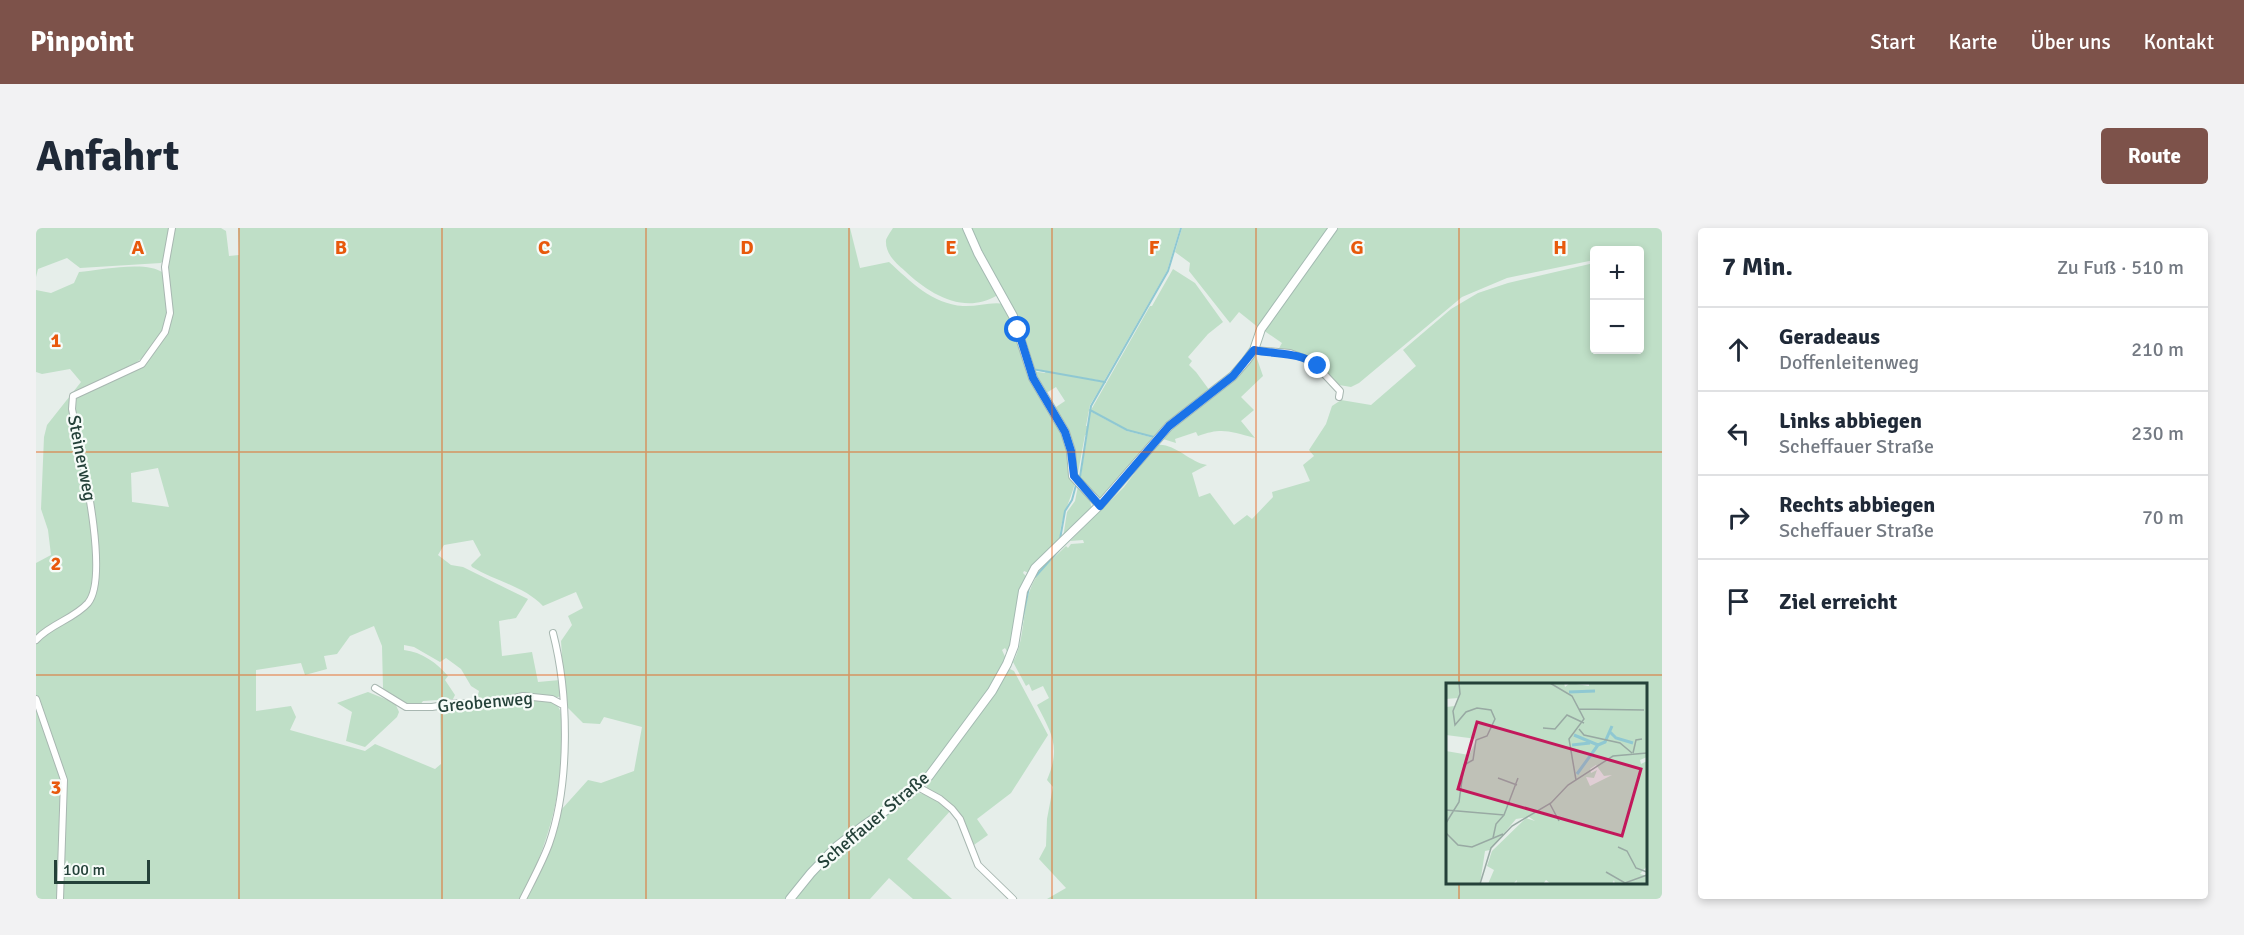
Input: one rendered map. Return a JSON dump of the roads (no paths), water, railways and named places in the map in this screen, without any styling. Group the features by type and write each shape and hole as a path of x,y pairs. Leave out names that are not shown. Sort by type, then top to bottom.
{"street":[{"name":"Steinerweg","path":"36,640 88,603 94,591 93,516 72,409 73,396 142,364 165,332 170,313 165,267 172,228"},
{"path":"967,228 978,253 1013,316 1037,386 1065,432 1071,451 1074,476 1100,506"},
{"name":"Scheffauer Straße","path":"790,899 836,847 918,787 943,758 992,691 1007,664 1014,646 1023,591 1035,568 1100,506 1169,426 1233,376 1254,350 1261,329 1333,228"},
{"path":"1254,350 1290,353 1312,361 1340,391 1339,397"},
{"path":"523,899 549,844 560,798 564,754 563,705 558,652 553,633"},
{"name":"Greobenweg","path":"375,688 406,707 486,705 523,696 552,699 563,705"},
{"path":"36,699 64,780 60,899"},
{"path":"918,787 940,799 952,809 960,819 978,865 1013,899"}],"waterway":[{"path":"1080,477 1091,406 1168,271 1181,228"},
{"path":"1032,369 1105,382"},
{"path":"1090,410 1127,430 1154,437"},
{"path":"1060,539 1065,511 1072,500 1076,485"},
{"path":"1035,577 1059,550"},
{"path":"1021,626 1029,587"}]}
